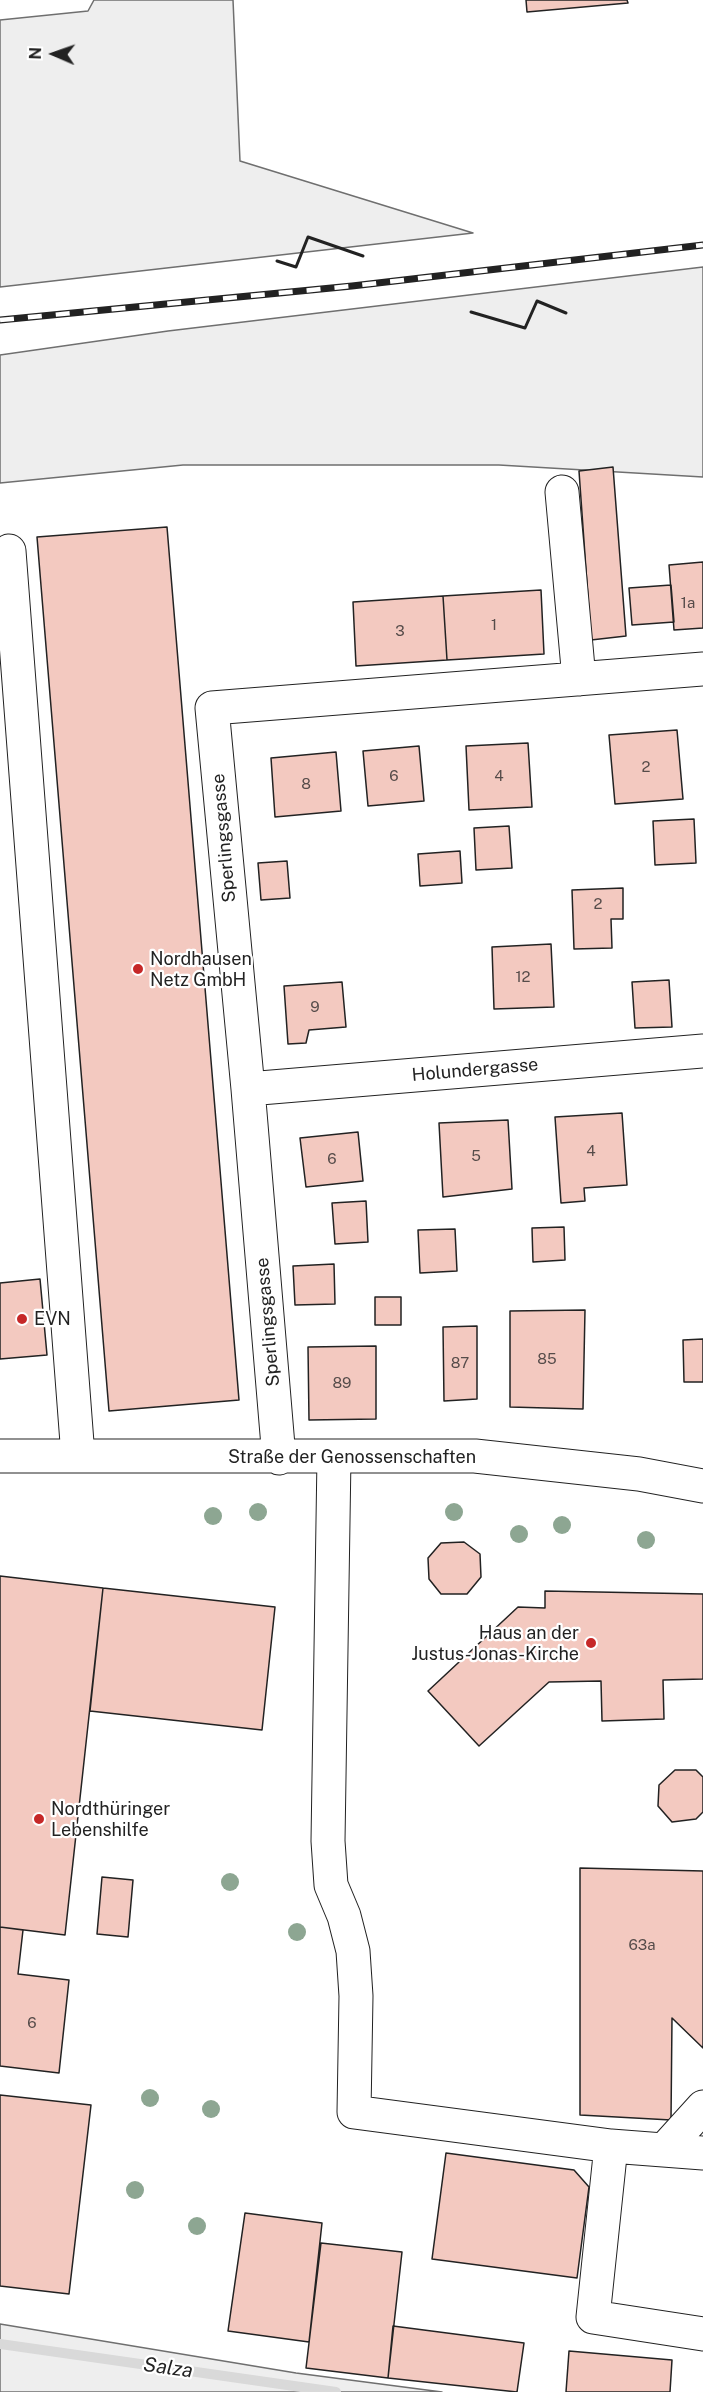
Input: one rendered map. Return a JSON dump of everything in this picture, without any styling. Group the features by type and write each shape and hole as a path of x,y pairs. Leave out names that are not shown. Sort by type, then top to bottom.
{"street":[{"path":"562,492 579,679"},
{"path":"9,551 78,1456"},
{"name":"Sperlingsgasse","path":"279,1458 248,1089 212,708 703,669"},
{"name":"Holundergasse","path":"248,1089 703,1051"},
{"name":"Straße der Genossenschaften","path":"0,1456 279,1458 475,1456 639,1474 703,1486"},
{"path":"334,1457 328,1841 330,1885 344,1916 353,1951 356,1996 354,2112 611,2146 703,2153"},
{"path":"664,2150 703,2107"},
{"path":"611,2146 593,2317 703,2334"}],"shaded area":[{"path":"94,0 233,0 240,161 473,233 0,287 0,20 88,11"},
{"path":"703,267 703,477 499,465 183,465 0,483 0,355 168,331"},
{"path":"0,2324 296,2373 442,2392 0,2392"}],"building":[{"path":"526,0 627,0 628,3 527,12"},
{"path":"613,467 626,636 591,640 579,471"},
{"name":"Nordhausen Netz GmbH","path":"167,527 239,1400 109,1411 37,537"},
{"path":"703,562 703,628 674,630 669,565"},
{"path":"671,585 674,622 632,625 629,588"},
{"path":"541,590 544,654 447,660 443,596"},
{"path":"443,596 447,660 356,666 353,602"},
{"path":"677,730 683,799 615,804 609,735"},
{"path":"528,743 532,807 469,810 466,746"},
{"path":"419,746 424,801 368,806 363,751"},
{"path":"336,752 341,811 275,817 271,758"},
{"path":"694,819 696,863 655,865 653,821"},
{"path":"509,826 512,868 476,870 474,828"},
{"path":"460,851 462,883 420,886 418,854"},
{"path":"287,861 290,898 261,900 258,863"},
{"path":"623,888 623,919 611,919 612,948 574,949 572,890"},
{"path":"551,944 554,1007 494,1009 492,947"},
{"path":"669,980 672,1027 635,1028 632,982"},
{"path":"342,982 346,1027 309,1030 306,1043 288,1044 284,986"},
{"path":"622,1113 627,1185 584,1188 585,1201 561,1203 555,1117"},
{"path":"508,1120 512,1189 443,1197 439,1123"},
{"path":"358,1132 363,1181 306,1187 300,1138"},
{"path":"366,1201 368,1242 335,1244 332,1203"},
{"path":"564,1227 565,1260 533,1262 532,1228"},
{"path":"455,1229 457,1271 420,1273 418,1230"},
{"path":"334,1264 335,1304 295,1305 293,1266"},
{"name":"EVN","path":"40,1279 47,1355 0,1359 0,1283"},
{"path":"375,1297 401,1297 401,1325 375,1325"},
{"path":"585,1310 583,1409 510,1407 510,1311"},
{"path":"477,1326 477,1399 444,1401 443,1327"},
{"path":"703,1339 703,1382 684,1382 683,1340"},
{"path":"376,1346 376,1419 309,1420 308,1347"},
{"path":"464,1542 480,1554 481,1577 467,1594 441,1594 429,1579 428,1558 441,1543"},
{"name":"Nordthüringer Lebenshilfe","path":"0,1576 103,1588 65,1935 0,1927"},
{"path":"103,1588 275,1607 262,1730 90,1711"},
{"name":"Haus an der Justus-Jonas-Kirche","path":"545,1591 703,1594 703,1679 663,1680 664,1719 602,1721 601,1681 549,1682 479,1746 428,1691 518,1607 545,1608"},
{"path":"675,1770 696,1770 703,1777 703,1812 696,1819 672,1822 658,1806 659,1785"},
{"path":"580,1868 703,1871 703,2048 672,2018 671,2120 580,2115"},
{"path":"102,1877 133,1880 128,1937 97,1934"},
{"path":"0,1927 23,1930 18,1974 69,1980 59,2073 0,2066"},
{"path":"0,2095 91,2105 69,2294 0,2286"},
{"path":"446,2153 574,2170 589,2187 577,2278 432,2259"},
{"path":"245,2213 322,2223 309,2342 228,2331"},
{"path":"321,2243 402,2252 388,2378 306,2368"},
{"path":"393,2326 524,2343 517,2392 388,2378"},
{"path":"569,2351 672,2360 670,2392 566,2392"}],"waterway":[{"name":"Salza","path":"0,2344 336,2392"}],"railway":[{"path":"0,320 352,286 703,245"}],"wall":[{"path":"277,261 296,267 308,237 363,256"},
{"path":"471,312 525,328 537,301 566,313"}],"place":[{"name":"Nordhausen Netz GmbH","path":"138,969"},
{"name":"EVN","path":"22,1319"},
{"name":"Haus an der Justus-Jonas-Kirche","path":"591,1643"},
{"name":"Nordthüringer Lebenshilfe","path":"39,1819"}]}
